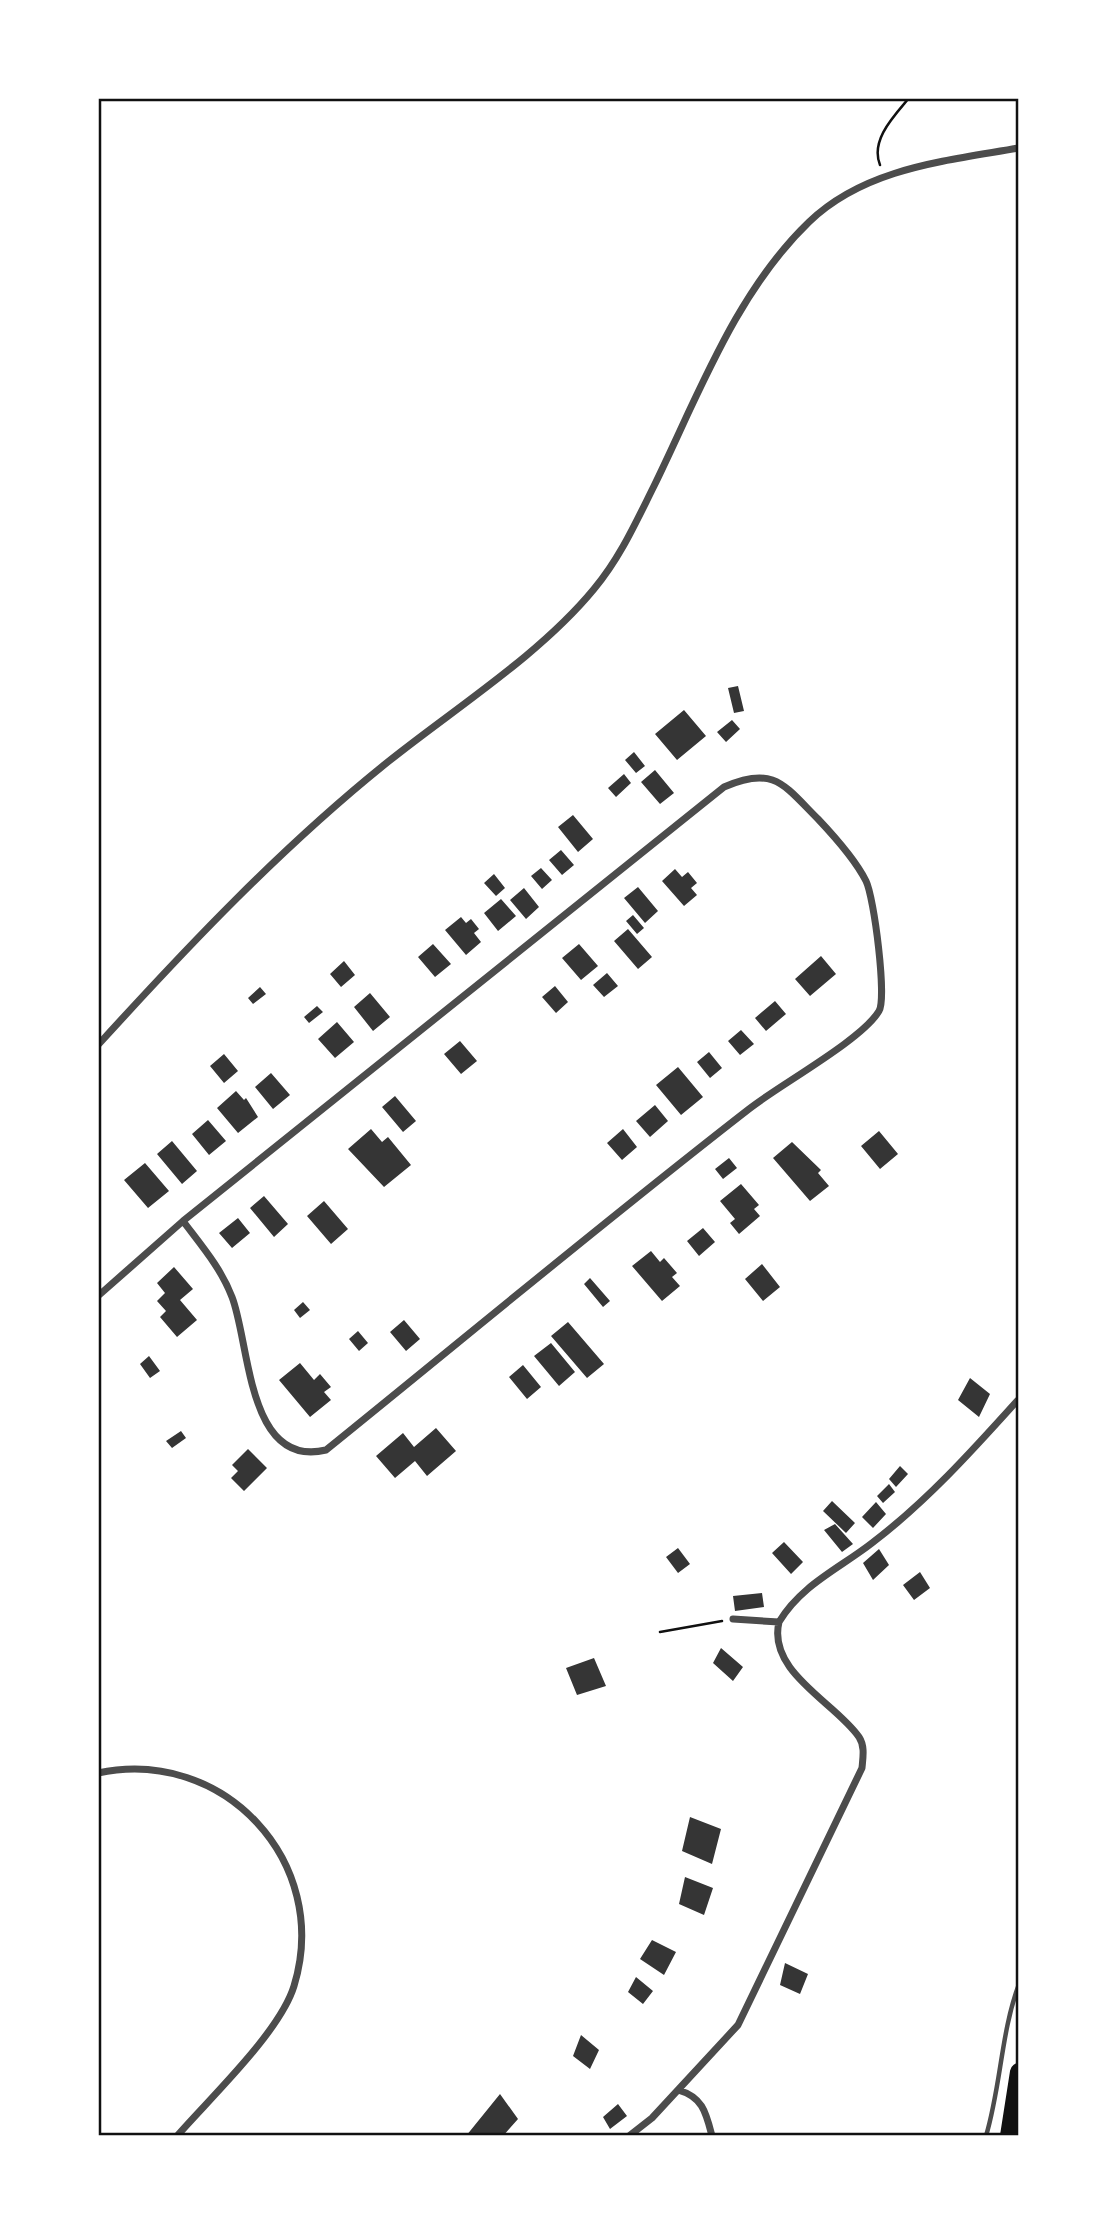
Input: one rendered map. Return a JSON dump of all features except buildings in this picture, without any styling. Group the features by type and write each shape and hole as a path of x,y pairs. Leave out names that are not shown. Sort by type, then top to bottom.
{"highway":[{"path":"1009,2136 1019,2072"}],"street":[{"path":"98,1045 220,914 323,817 561,625 595,588 625,545 732,328 784,248 810,221 842,195 883,175 1019,148"},
{"path":"98,1296 183,1221 724,787 748,776 784,785 832,834 867,883 882,977 881,1010 864,1028 751,1107 326,1450 308,1454 288,1447 263,1418 250,1384 233,1299 221,1272 183,1221"},
{"path":"629,2136 678,2090 738,2025 862,1768 864,1751 859,1737 806,1687 786,1659 779,1644 779,1622 794,1602 825,1573 872,1544 954,1470 1017,1401"},
{"path":"733,1619 779,1622"},
{"path":"98,1773 141,1768 168,1770 198,1780 230,1799 280,1850 294,1878 300,1905 301,1945 294,1987 273,2023 177,2136"},
{"path":"678,2090 691,2094 703,2104 712,2136"}],"lane":[{"path":"986,2136 995,2105 1012,2004 1019,1984"}],"path":[{"path":"883,175 876,156 879,142 886,126 909,98"},
{"path":"660,1632 733,1619"}]}
